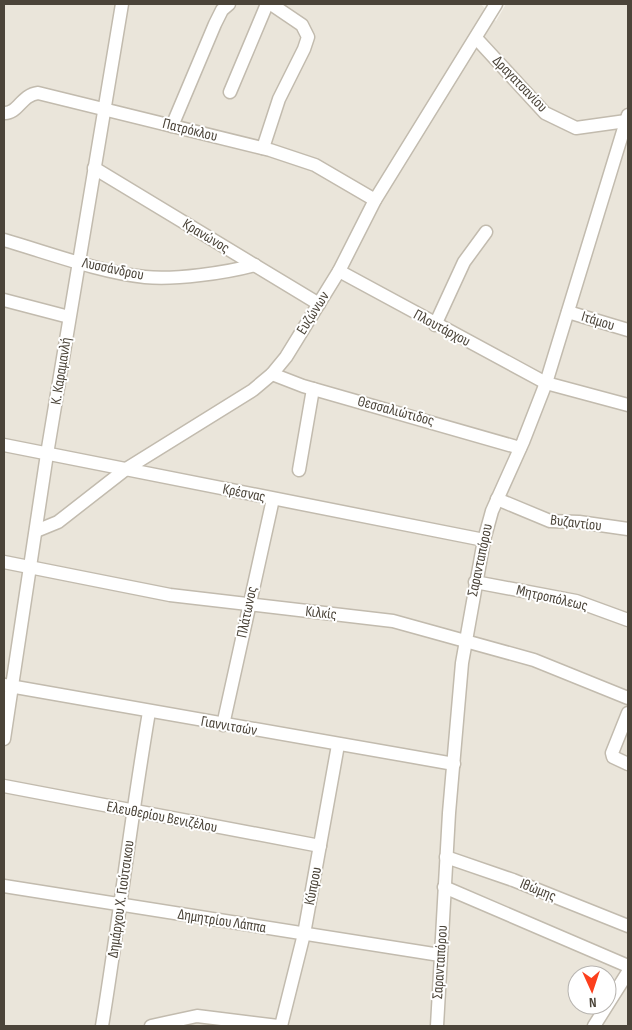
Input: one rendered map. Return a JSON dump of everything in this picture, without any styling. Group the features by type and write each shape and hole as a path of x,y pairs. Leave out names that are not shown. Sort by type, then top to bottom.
{"street":[{"name":"Κ. Καραμανλή","path":"4,739 8,686 30,568 78,261 122,4"},
{"path":"172,126 215,24 222,10 229,4"},
{"path":"230,92 266,4"},
{"path":"263,148 279,99 308,37 302,25 272,4"},
{"name":"Ευζώνων","path":"36,532 58,522 126,469 253,390 272,374 286,357 319,304 375,200 476,38 494,5"},
{"name":"Δραγατσανίου","path":"476,38 545,113 576,128 627,118"},
{"name":"Πατρόκλου","path":"4,114 12,112 27,96 38,94 104,109 263,148 314,164 375,200"},
{"name":"Σαρανταπόρου","path":"437,1026 446,857 464,640 475,582 484,540 497,499 546,383 627,118"},
{"name":"Κρανώνος","path":"94,168 319,304"},
{"path":"435,325 464,262 486,232"},
{"name":"Λυσσάνδρου","path":"4,240 123,273 155,277 239,269 255,265"},
{"name":"Πλουτάρχου","path":"339,270 435,325 546,383 628,405"},
{"path":"4,300 69,317"},
{"name":"Ιτάμου","path":"568,312 628,330"},
{"name":"Θεσσαλιώτιδος","path":"272,374 313,389 520,448"},
{"path":"298,470 313,389"},
{"name":"Κρέσνας","path":"4,445 484,540"},
{"name":"Πλάτωνος","path":"223,725 248,605 274,499"},
{"name":"Βυζαντίου","path":"497,499 550,521 579,522 628,529"},
{"name":"Κιλκίς","path":"4,562 159,593 392,621 534,660 628,698"},
{"name":"Μητροπόλεως","path":"475,582 576,601 628,620"},
{"name":"Γιαννιτσών","path":"8,686 454,764"},
{"name":"Δημάρχου Χ. Γιούτσικου","path":"102,1026 122,905 132,811 150,712"},
{"path":"628,713 612,753 613,757 628,764"},
{"name":"Κύπρου","path":"280,1026 304,934 338,745"},
{"name":"Ελευθερίου Βενιζέλου","path":"4,786 320,846"},
{"name":"Ιθώμης","path":"446,857 513,880 628,926"},
{"name":"Δημητρίου Λάππα","path":"4,886 440,955"},
{"path":"444,887 628,966"},
{"path":"594,1026 628,972"},
{"path":"151,1026 197,1016 280,1026"}],"shaded area":[{"path":"4,4 481,4 496,21 506,4 628,4 628,1026 4,1026"}]}
